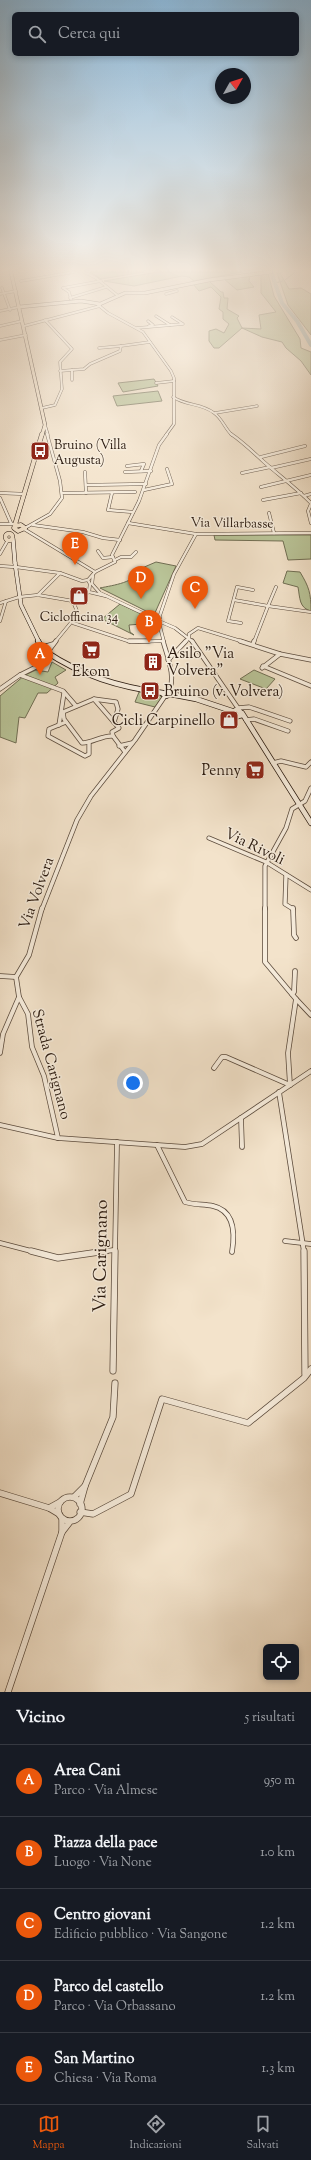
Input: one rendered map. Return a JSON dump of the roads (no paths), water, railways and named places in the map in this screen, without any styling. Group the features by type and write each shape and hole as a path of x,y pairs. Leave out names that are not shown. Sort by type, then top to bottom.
{"main road":[{"path":"29,351 45,425 19,514 7,539 15,566 19,598 30,631 47,651 73,669 100,681 128,688 196,700 236,711 246,720 311,822"},
{"path":"19,514 23,528"},
{"path":"14,526 23,528"},
{"path":"7,539 23,528"},
{"path":"236,711 236,717 242,720 254,734"}],"street":[{"path":"42,409 54,406 62,390 60,371 62,357 70,351"},
{"path":"60,371 86,368 90,364 120,351"},
{"path":"114,559 112,555 144,490 156,458 159,445 173,426 175,404 173,397 174,381 171,371 156,351"},
{"path":"72,370 72,380"},
{"path":"156,383 174,381"},
{"path":"173,397 181,403"},
{"path":"175,404 181,403 202,406 215,414 230,433 250,447 261,457 263,461 289,481 304,496 311,504 308,511 311,523"},
{"path":"215,414 257,406"},
{"path":"42,409 51,407"},
{"path":"23,528 56,509 63,493 45,425"},
{"path":"261,457 305,446"},
{"path":"242,473 311,459"},
{"path":"127,466 144,464 141,471"},
{"path":"144,490 172,484 167,469"},
{"path":"125,472 151,471"},
{"path":"85,472 86,493"},
{"path":"261,487 311,475"},
{"path":"86,485 146,484"},
{"path":"63,493 135,492"},
{"path":"112,493 108,510 133,512"},
{"path":"263,500 301,493"},
{"path":"0,494 24,494"},
{"path":"304,496 311,494"},
{"path":"0,498 14,526"},
{"path":"269,514 274,533"},
{"name":"Via Villarbasse","path":"128,523 156,526 196,534 311,533"},
{"path":"0,524 14,526"},
{"path":"32,524 83,532 108,539 120,540"},
{"path":"23,528 94,573"},
{"path":"196,534 174,574 157,618 154,621 189,638 198,647 236,711 249,707 290,721"},
{"path":"0,554 7,539"},
{"path":"98,551 103,558 114,559 121,557 131,558 136,552"},
{"path":"0,566 15,566 60,573 82,581 88,580 94,573 106,568 114,559"},
{"path":"38,595 60,573"},
{"path":"94,573 94,588 106,596"},
{"path":"88,580 90,584 89,592"},
{"path":"241,623 228,621 237,587 253,590"},
{"path":"253,644 276,587"},
{"path":"0,603 38,595 73,601 89,592 106,596 157,618"},
{"path":"234,600 311,612"},
{"path":"0,621 6,601"},
{"path":"0,689 20,675 38,666 47,651 73,623 78,613 73,601"},
{"path":"73,623 130,642 163,641"},
{"name":"Via Volvera","path":"16,977 29,955 44,901 83,807 132,743 172,683 160,623"},
{"path":"190,627 195,629 203,629 280,654 311,660"},
{"path":"168,660 189,638 188,634 195,629"},
{"path":"280,654 262,667 311,686"},
{"path":"20,675 64,693 76,706"},
{"path":"64,693 63,711 66,722 82,743 89,743 111,734 119,728 94,699"},
{"path":"59,725 60,712 94,699 116,702 118,709 114,722"},
{"path":"246,720 254,719 288,731"},
{"path":"66,722 49,729 48,736 82,755 89,750 89,743"},
{"path":"111,734 125,752"},
{"path":"68,747 72,743"},
{"path":"119,746 132,743"},
{"path":"273,763 281,761 306,766 311,762"},
{"path":"311,788 305,801 292,809 286,828 266,862 265,962 296,999 309,1009 311,1015"},
{"name":"Via Rivoli","path":"209,838 266,862 311,890"},
{"path":"286,875 285,904 293,908 294,935 296,938"},
{"path":"292,994 294,992 295,971"},
{"path":"0,976 16,977 19,997 3,1034 0,1053"},
{"name":"Strada Carignano","path":"19,997 28,1014 32,1047 44,1076 58,1138"},
{"path":"290,1085 287,1073 288,1049 296,999"},
{"path":"214,1068 222,1057 226,1057 290,1085"},
{"path":"0,1125 58,1138 185,1147 202,1144 311,1071"},
{"path":"279,1092 304,1243 305,1374"},
{"path":"241,1118 242,1147"},
{"name":"Via Carignano","path":"113,1371 117,1142"},
{"path":"157,1145 185,1202 214,1206 221,1209 228,1216 236,1231 232,1252"},
{"path":"285,1241 311,1244"},
{"path":"0,1243 58,1258 114,1250"},
{"path":"80,1512 93,1514 131,1494 162,1399 248,1423 304,1378 305,1374 311,1369"},
{"path":"8,1692 62,1532 69,1522 77,1519 80,1512 80,1504 85,1486 113,1417 114,1383"},
{"path":"49,1508 67,1497 74,1497 85,1486"},
{"path":"0,1493 49,1508 69,1522"},
{"path":"74,1497 80,1504"},
{"path":"61,1502 62,1532"}],"place":[{"name":"Bruino (Villa Augusta)","path":"40,451"},
{"name":"San Martino","path":"75,565"},
{"name":"Ciclofficina 34","path":"79,596"},
{"name":"Parco del castello","path":"141,599"},
{"name":"Centro giovani","path":"195,609"},
{"name":"Piazza della pace","path":"149,643"},
{"name":"Ekom","path":"91,650"},
{"name":"Asilo \"Via Volvera\"","path":"153,662"},
{"name":"Area Cani","path":"40,675"},
{"name":"Bruino (v. Volvera)","path":"150,691"},
{"name":"Cicli Carpinello","path":"229,720"},
{"name":"Penny","path":"255,770"}]}
